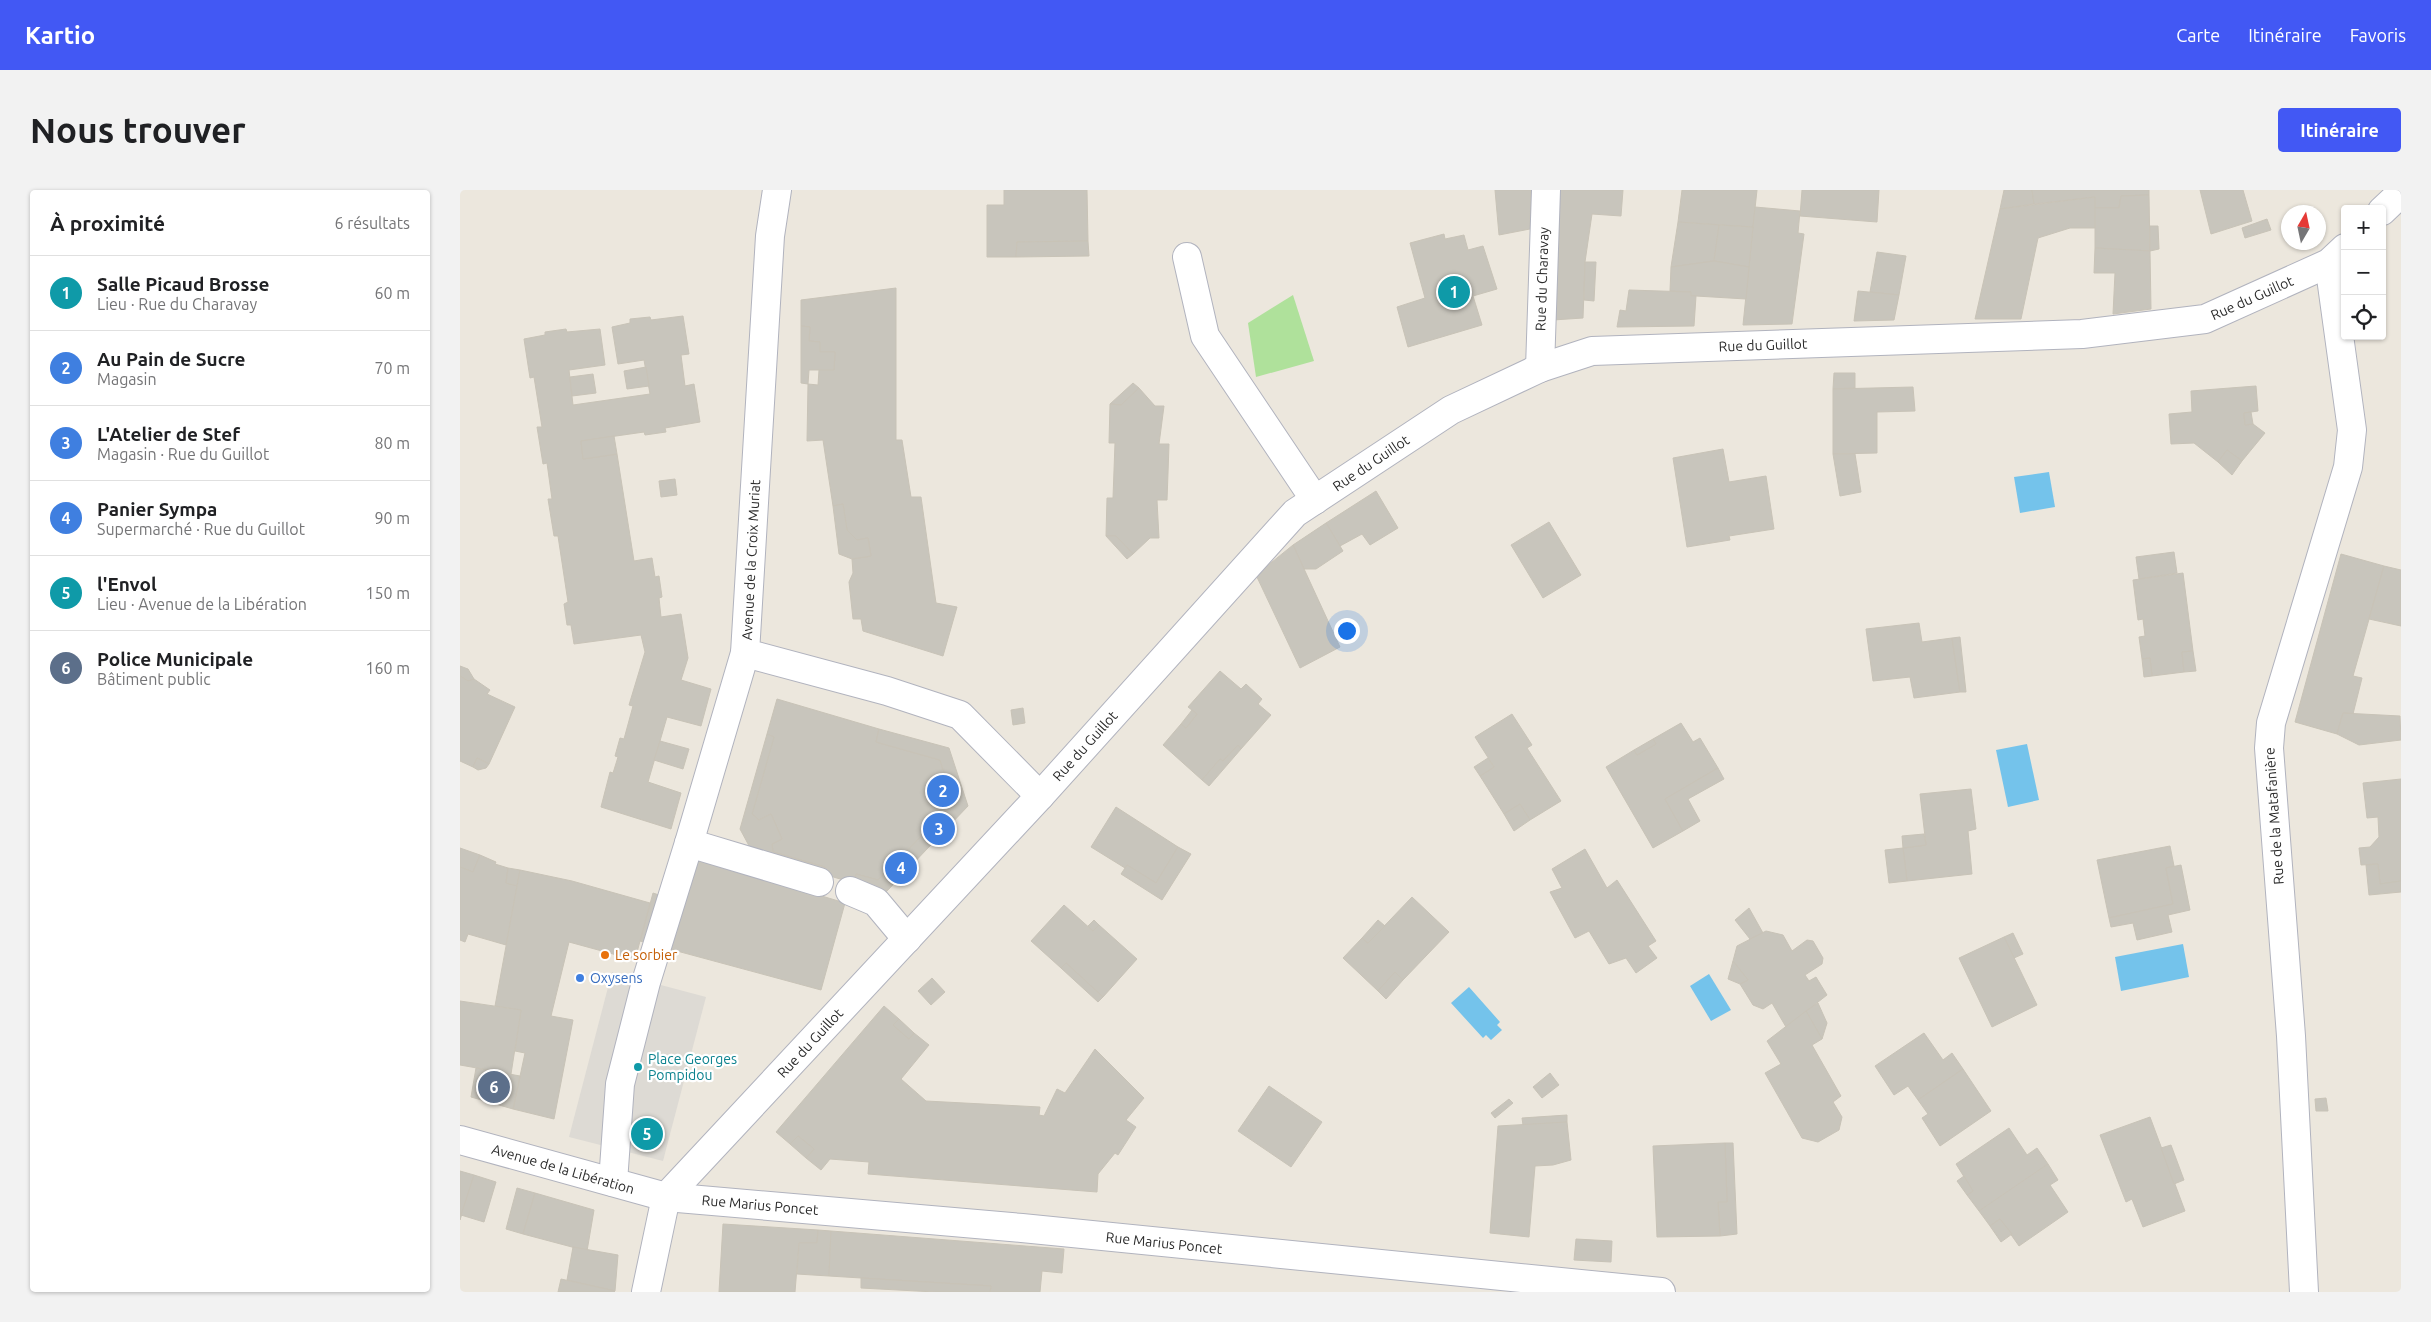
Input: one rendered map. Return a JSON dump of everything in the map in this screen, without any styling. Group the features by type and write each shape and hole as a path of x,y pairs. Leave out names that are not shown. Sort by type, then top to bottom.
{"street":[{"name":"Avenue de la Croix Muriat","path":"776,190 770,236 745,653 887,691 960,715 1040,796"},
{"name":"Rue du Charavay","path":"1540,368 1546,190"},
{"path":"2386,207 2401,193"},
{"path":"1187,256 1205,336 1315,500"},
{"name":"Rue du Guillot","path":"666,1197 1040,796 1296,514 1451,410 1540,368 1592,350 2082,334 2205,319 2337,256"},
{"name":"Rue de la Matafanière","path":"2304,1292 2291,1036 2268,748 2271,723 2348,467 2352,430 2337,256"},
{"path":"613,1182 620,1084 646,982 745,653"},
{"path":"689,843 819,882"},
{"path":"850,891 876,902 907,939"},
{"name":"Avenue de la Libération","path":"460,1140 666,1197"},
{"path":"646,1292 666,1197"},
{"name":"Rue Marius Poncet","path":"666,1197 1022,1228 1661,1292"}],"green space":[{"path":"1293,295 1314,361 1256,377 1248,323"}],"shaded area":[{"name":"Place Georges Pompidou","path":"612,972 706,997 663,1161 569,1137"}],"water":[{"path":"2049,472 2055,507 2020,513 2014,477"},
{"path":"2027,744 2039,800 2008,807 1996,750"},
{"path":"2183,944 2189,977 2121,991 2115,957"},
{"path":"1709,974 1731,1010 1711,1021 1690,986"},
{"path":"1469,987 1500,1022 1497,1025 1502,1030 1491,1040 1486,1035 1483,1038 1451,1003"}],"building":[{"path":"1004,190 1087,190 1088,241 1017,242 1016,257 987,257 987,205 1004,205"},
{"path":"1495,190 1531,190 1530,229 1499,235"},
{"path":"1555,190 1623,190 1621,216 1592,214 1585,262 1583,318 1553,320"},
{"path":"1682,190 1757,190 1753,227 1678,222"},
{"path":"1802,190 1879,190 1877,222 1800,216"},
{"path":"2004,190 2032,190 2034,204 2000,209"},
{"path":"2032,190 2149,190 2149,195 2121,196 2119,208 2095,208 2095,197 2034,204"},
{"path":"2200,190 2243,190 2252,221 2211,234"},
{"path":"2149,195 2150,251 2095,248 2095,208 2119,208 2121,196"},
{"path":"2095,197 2095,228 2070,228 2038,238 2021,319 1975,319 2000,209"},
{"path":"1755,207 1800,211 1798,233 1804,234 1792,324 1743,325"},
{"path":"2267,219 2271,230 2245,238 2242,228"},
{"path":"1678,222 1719,225 1714,261 1671,267"},
{"path":"1719,225 1753,227 1749,267 1714,261"},
{"path":"2150,226 2158,226 2159,249 2150,251"},
{"path":"1444,234 1445,239 1464,235 1468,250 1483,246 1497,289 1473,296 1482,325 1408,347 1397,307 1425,298 1410,243"},
{"path":"1088,241 1089,256 1016,257 1017,242"},
{"path":"2095,248 2150,251 2151,309 2113,314 2115,273 2094,273"},
{"path":"1877,252 1906,256 1899,295 1870,292"},
{"path":"1714,261 1749,267 1746,299 1691,296 1691,292 1670,291 1671,267"},
{"path":"1585,262 1596,262 1594,301 1584,300"},
{"path":"896,288 896,440 902,440 911,497 921,497 936,603 957,607 943,656 863,631 861,619 853,619 849,582 853,573 852,559 871,556 868,538 857,540 847,530 843,504 833,506 823,440 807,441 808,384 818,385 819,370 834,370 835,352 820,352 820,342 809,341 810,327 801,326 801,300"},
{"path":"1629,290 1691,292 1691,296 1696,296 1694,326 1617,327 1620,310 1626,311"},
{"path":"1858,291 1899,295 1894,320 1854,321"},
{"path":"683,316 689,354 681,355 685,386 694,384 700,422 665,428 666,432 645,435 644,432 581,441 583,459 617,454 634,561 652,558 655,577 659,576 662,597 659,598 661,617 681,614 688,658 681,680 711,689 701,726 667,717 648,782 681,793 671,829 601,807 610,772 613,773 618,757 615,756 620,738 624,739 633,706 629,705 645,652 641,635 574,644 571,625 567,625 564,604 568,602 558,536 554,536 548,499 552,499 547,463 543,464 537,427 542,427 534,377 530,378 524,339 545,335 545,332 566,329 567,332 600,329 605,365 569,370 573,405 650,394 644,360 618,364 612,327 630,323 630,319 650,317 651,320"},
{"path":"801,326 810,327 809,341 820,342 820,352 835,352 834,370 809,370 808,384 801,383"},
{"path":"646,367 649,386 627,389 624,371"},
{"path":"1834,373 1855,373 1855,388 1833,389"},
{"path":"593,374 596,393 572,396 570,377"},
{"path":"1133,383 1139,388 1121,405 1110,404"},
{"path":"2256,386 2258,411 2244,413 2245,425 2253,424 2265,433 2242,461 2227,450 2218,462 2194,443 2171,444 2169,414 2192,412 2191,391"},
{"path":"1913,387 1915,411 1877,412 1877,453 1833,454 1833,389"},
{"path":"1139,388 1155,406 1164,406 1159,444 1169,444 1168,473 1167,500 1157,500 1159,538 1150,538 1133,554 1116,536 1106,536 1107,498 1113,498 1115,443 1109,443 1110,404 1121,405"},
{"path":"2251,412 2253,424 2245,425 2244,413"},
{"path":"614,436 617,454 583,459 581,441"},
{"path":"1723,449 1729,482 1766,476 1774,529 1729,536 1730,540 1687,547 1673,458"},
{"path":"2227,450 2242,461 2232,475 2218,462"},
{"path":"1833,454 1855,454 1861,492 1840,496"},
{"path":"675,479 677,495 661,497 659,481"},
{"path":"1376,491 1398,528 1370,545 1362,534 1340,546 1326,523"},
{"path":"843,504 847,530 857,540 868,538 871,556 852,559 839,554 833,506"},
{"path":"1549,522 1581,575 1543,598 1511,545"},
{"path":"1326,523 1343,551 1316,569 1304,569 1293,545"},
{"path":"1106,536 1116,536 1133,554 1127,559"},
{"path":"1293,545 1340,647 1300,668 1256,575"},
{"path":"2174,552 2177,573 2139,579 2136,557"},
{"path":"2341,554 2384,566 2353,676 2362,678 2353,714 2343,713 2337,734 2295,722"},
{"path":"2384,566 2401,570 2401,626 2369,619"},
{"path":"2183,573 2193,651 2182,652 2184,672 2152,676 2150,658 2142,659 2139,637 2145,636 2143,619 2138,620 2133,580"},
{"path":"1919,623 1922,642 1952,638 1960,692 1914,698 1910,677 1873,681 1866,629"},
{"path":"1960,637 1966,692 1960,692 1952,638"},
{"path":"2193,651 2196,671 2184,672 2182,652"},
{"path":"2150,658 2152,676 2144,677 2142,659"},
{"path":"460,666 468,669 474,679 468,681 460,676"},
{"path":"1220,671 1241,689 1246,684 1262,699 1258,704 1271,715 1241,749 1238,745 1223,761 1220,759 1202,780 1163,745 1181,724 1186,728 1197,714 1188,707"},
{"path":"460,676 468,681 474,679 490,690 487,694 515,707 489,764 477,758 473,767 460,761"},
{"path":"777,699 879,729 876,742 940,760 954,803 878,880 856,874 854,883 823,874 825,867 773,852 772,844 782,839 771,814 759,820 752,814 774,737 767,734"},
{"path":"1023,708 1025,723 1013,725 1011,710"},
{"path":"1192,710 1197,714 1186,728 1181,724"},
{"path":"2343,713 2400,716 2401,740 2359,745 2337,734"},
{"path":"1512,714 1532,745 1527,748 1561,801 1530,820 1520,804 1504,814 1480,776 1494,767 1475,737"},
{"path":"1681,723 1693,742 1700,738 1718,768 1665,799 1683,831 1653,848 1606,767 1634,750 1637,755 1656,744 1653,739"},
{"path":"879,729 949,748 968,806 886,892 854,883 856,874 878,880 954,803 940,760 876,742"},
{"path":"767,734 774,737 752,814 759,820 771,814 782,839 772,844 773,852 825,867 823,874 754,855 740,829"},
{"path":"1653,739 1656,744 1637,755 1634,750"},
{"path":"660,741 689,749 683,769 654,760"},
{"path":"1238,745 1241,749 1209,786 1202,780 1220,759 1223,761"},
{"path":"477,758 489,764 486,768 478,770 473,767"},
{"path":"1488,758 1494,767 1480,776 1474,767"},
{"path":"1718,768 1724,779 1688,799 1700,821 1683,831 1665,799"},
{"path":"2401,779 2401,881 2380,884 2378,864 2361,865 2359,848 2370,847 2379,837 2378,817 2367,818 2363,783"},
{"path":"1971,789 1976,829 1968,831 1972,874 1907,881 1903,848 1926,845 1920,794"},
{"path":"1520,804 1530,820 1514,831 1504,814"},
{"path":"1116,807 1178,847 1156,883 1127,865 1125,868 1091,847"},
{"path":"1924,834 1926,845 1903,848 1902,836"},
{"path":"2170,846 2174,866 2166,868 2173,904 2109,918 2097,860"},
{"path":"1178,847 1191,854 1162,900 1121,874 1127,865 1156,883"},
{"path":"460,848 480,855 473,872 460,867"},
{"path":"1903,848 1907,881 1889,883 1885,850"},
{"path":"1585,849 1607,888 1617,880 1656,941 1648,946 1657,958 1636,973 1626,958 1609,964 1589,931 1575,938 1550,892 1562,888 1552,869"},
{"path":"480,855 496,862 495,864 508,868 506,883 517,886 506,945 468,934 465,942 460,940 460,867 473,872"},
{"path":"686,855 845,903 821,990 640,941 653,893 662,896"},
{"path":"2378,864 2380,884 2401,881 2401,892 2369,895 2366,865"},
{"path":"2181,865 2190,910 2168,915 2172,932 2137,940 2133,923 2111,927 2109,918 2173,904 2166,868"},
{"path":"508,868 520,870 517,886 506,883"},
{"path":"520,870 572,881 650,903 635,960 569,942 551,1016 573,1020 554,1119 513,1109 525,1053 515,1051 521,1010 495,1006"},
{"path":"1412,897 1449,932 1403,980 1395,972 1378,991 1343,958 1362,938 1368,943"},
{"path":"1064,905 1093,931 1099,925 1137,959 1103,997 1066,963 1061,968 1031,941"},
{"path":"1749,908 1763,933 1750,939 1735,920"},
{"path":"1094,920 1099,925 1093,931 1088,926"},
{"path":"1378,920 1385,926 1368,943 1362,938"},
{"path":"1766,931 1783,935 1792,951 1807,940 1813,941 1823,958 1822,964 1805,975 1809,981 1816,977 1827,995 1786,1027 1772,1003 1763,1009 1753,1005 1740,984 1748,980 1733,961 1737,946"},
{"path":"2013,933 2023,954 2014,958 2004,937"},
{"path":"2004,937 2037,1005 1992,1027 1959,958"},
{"path":"1733,961 1748,980 1740,984 1728,979"},
{"path":"1066,963 1103,997 1098,1002 1061,968"},
{"path":"1395,972 1403,980 1386,999 1378,991"},
{"path":"932,978 945,992 931,1005 918,991"},
{"path":"460,1001 521,1010 511,1074 460,1065"},
{"path":"1818,1003 1827,1023 1822,1039 1806,1011"},
{"path":"884,1006 899,1019 893,1025 909,1039 914,1033 929,1045 901,1079 926,1101 1040,1107 1039,1115 1044,1116 1057,1089 1065,1093 1095,1049 1144,1098 1126,1120 1136,1127 1118,1155 1115,1153 1098,1174 1097,1192 868,1174 869,1162 830,1159 821,1170 806,1158 814,1149 798,1136 790,1144 776,1132"},
{"path":"1806,1011 1822,1039 1812,1045 1841,1096 1833,1102 1842,1117 1839,1130 1818,1142 1802,1138 1765,1073 1781,1064 1767,1041"},
{"path":"899,1019 914,1033 909,1039 893,1025"},
{"path":"1924,1033 1943,1060 1952,1053 1963,1069 1918,1100 1908,1086 1894,1095 1875,1066"},
{"path":"476,1068 520,1076 513,1109 471,1097"},
{"path":"1963,1069 1991,1111 1940,1146 1922,1118 1928,1114 1918,1100"},
{"path":"1550,1073 1559,1085 1542,1098 1533,1087"},
{"path":"1269,1086 1322,1122 1291,1167 1238,1131"},
{"path":"2326,1098 2328,1111 2316,1111 2315,1099"},
{"path":"1509,1099 1513,1103 1495,1118 1491,1113"},
{"path":"1567,1115 1567,1122 1523,1125 1522,1118"},
{"path":"2150,1117 2185,1211 2143,1227 2132,1199 2126,1202 2100,1135"},
{"path":"1567,1122 1571,1160 1553,1165 1535,1166 1529,1237 1490,1233 1498,1126"},
{"path":"2009,1128 2027,1155 2037,1148 2048,1164 1979,1211 1967,1195 1973,1191 1956,1164"},
{"path":"798,1136 814,1149 806,1158 790,1144"},
{"path":"1725,1143 1733,1143 1737,1234 1720,1236 1718,1202 1727,1202"},
{"path":"1725,1143 1727,1202 1718,1202 1720,1236 1657,1237 1653,1146"},
{"path":"2171,1145 2184,1180 2174,1184 2161,1148"},
{"path":"2048,1164 2058,1180 2050,1185 2068,1212 2019,1246 2000,1219 1990,1226 1979,1211"},
{"path":"460,1171 474,1175 460,1220"},
{"path":"474,1175 496,1182 484,1222 461,1215"},
{"path":"1964,1176 1973,1191 1967,1195 1957,1181"},
{"path":"517,1188 535,1193 523,1234 506,1229"},
{"path":"535,1193 594,1210 587,1251 523,1234"},
{"path":"2000,1219 2012,1234 2001,1242 1990,1226"},
{"path":"723,1224 818,1230 817,1243 799,1243 795,1292 719,1292"},
{"path":"818,1230 831,1231 829,1276 797,1274 799,1243 817,1243"},
{"path":"831,1231 1064,1249 1062,1273 1042,1271 1040,1292 990,1292 991,1286 829,1276"},
{"path":"1576,1239 1612,1241 1611,1262 1574,1260"},
{"path":"573,1247 618,1255 615,1291 567,1280"},
{"path":"861,1278 991,1286 990,1292 935,1292 861,1288"},
{"path":"561,1279 615,1291 558,1292"}],"place":[{"name":"Salle Picaud Brosse","path":"1454,292"},
{"name":"Au Pain de Sucre","path":"943,791"},
{"name":"L'Atelier de Stef","path":"939,829"},
{"name":"Panier Sympa","path":"901,868"},
{"name":"Le sorbier","path":"605,955"},
{"name":"Oxysens","path":"580,978"},
{"name":"Place Georges Pompidou","path":"638,1067"},
{"name":"Police Municipale","path":"494,1087"},
{"name":"l'Envol","path":"647,1134"}]}
